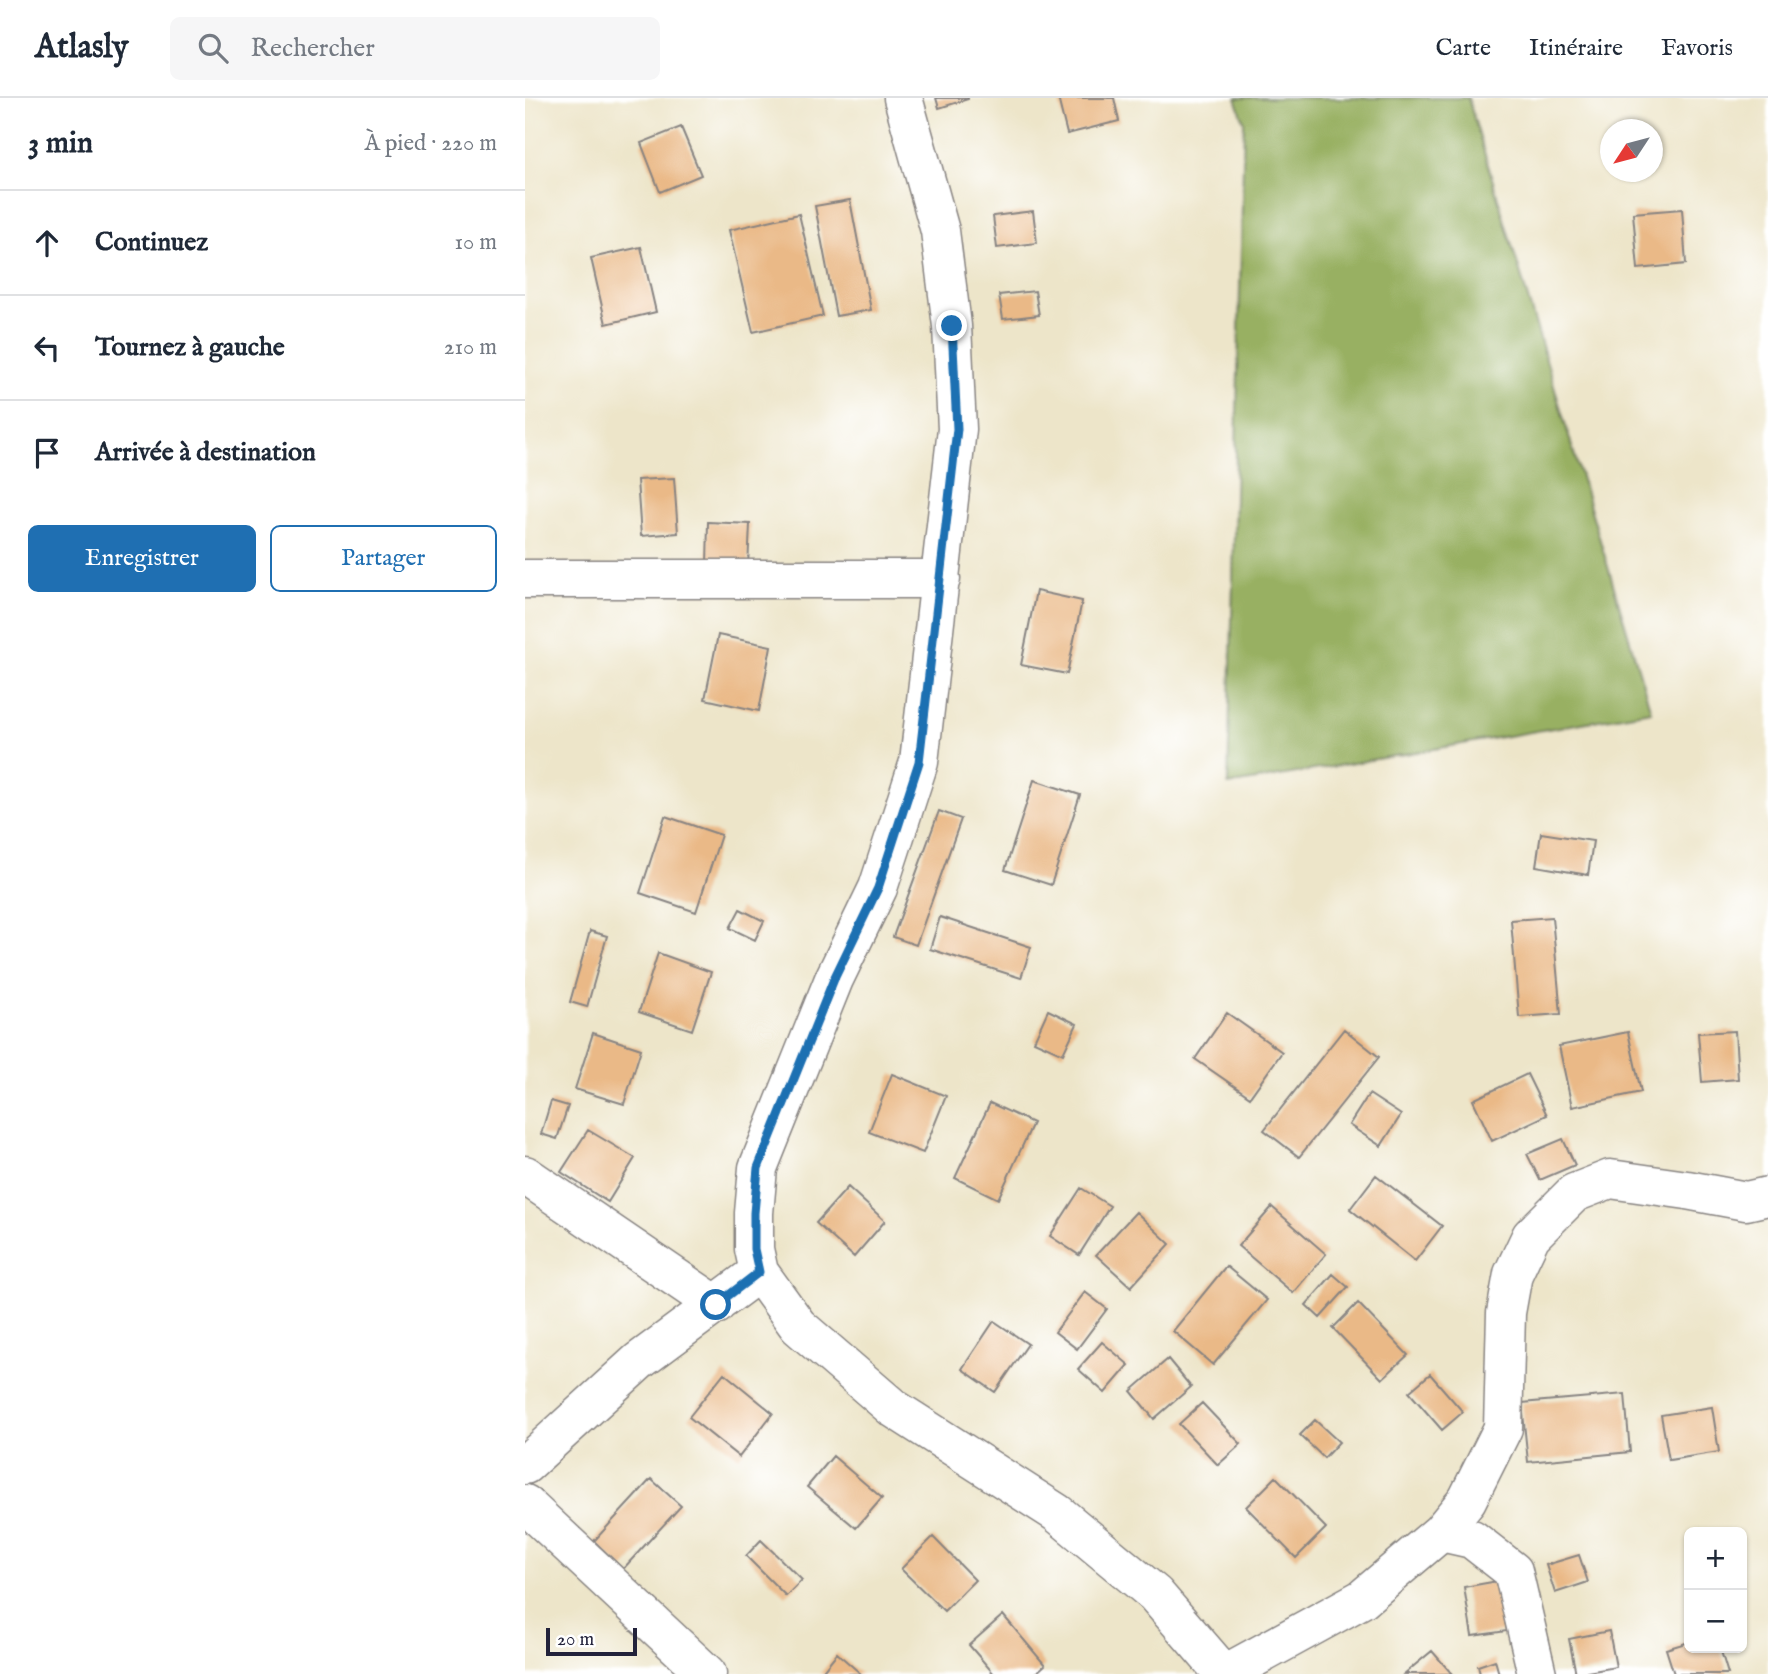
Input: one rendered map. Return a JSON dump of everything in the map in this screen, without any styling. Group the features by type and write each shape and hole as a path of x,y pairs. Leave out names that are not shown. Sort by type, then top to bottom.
{"street":[{"path":"903,98 940,231 952,326 957,429 919,762 878,888 834,979 758,1168 754,1249 759,1272 798,1326 893,1408 1057,1513 1155,1594 1225,1674 1362,1599 1441,1532 1467,1500 1503,1428 1506,1313 1513,1274 1531,1236 1574,1193 1609,1179 1687,1189 1746,1201 1768,1196"},
{"path":"525,579 941,579"},
{"path":"525,1175 716,1305"},
{"path":"525,1465 639,1361 759,1272"},
{"path":"525,1504 704,1673"},
{"path":"1441,1532 1472,1539 1513,1571 1538,1674"}],"green space":[{"path":"1236,98 1468,98 1651,711 1228,785 1244,122"}],"building":[{"path":"936,98 968,98 968,99 939,108"},
{"path":"1058,98 1114,98 1119,121 1067,134"},
{"path":"681,127 701,175 660,192 641,143"},
{"path":"850,200 871,310 836,316 815,206"},
{"path":"1682,209 1686,264 1638,269 1633,213"},
{"path":"1033,211 1037,243 997,248 993,216"},
{"path":"799,214 823,316 753,332 729,230"},
{"path":"641,247 656,312 606,324 591,258"},
{"path":"1035,291 1039,315 1003,319 999,295"},
{"path":"674,478 678,533 641,536 637,480"},
{"path":"708,522 750,524 748,567 707,565"},
{"path":"1036,591 1082,601 1067,674 1021,665"},
{"path":"718,635 771,646 759,711 705,699"},
{"path":"1034,780 1080,795 1051,885 1005,870"},
{"path":"939,811 961,819 916,945 893,937"},
{"path":"665,816 721,835 696,912 640,893"},
{"path":"1541,833 1593,841 1588,875 1536,866"},
{"path":"740,909 764,921 755,940 730,928"},
{"path":"940,917 1031,947 1021,978 930,949"},
{"path":"1552,917 1561,1014 1519,1017 1511,920"},
{"path":"590,931 607,936 587,1007 570,1002"},
{"path":"658,953 711,972 692,1030 639,1012"},
{"path":"1048,1010 1077,1024 1063,1054 1034,1041"},
{"path":"1227,1013 1282,1052 1250,1097 1195,1059"},
{"path":"1344,1029 1379,1057 1299,1157 1264,1130"},
{"path":"1735,1031 1738,1079 1702,1082 1698,1033"},
{"path":"1628,1032 1641,1092 1572,1107 1559,1046"},
{"path":"593,1033 641,1049 624,1104 575,1089"},
{"path":"892,1074 946,1096 923,1153 869,1132"},
{"path":"1527,1074 1547,1115 1492,1141 1473,1100"},
{"path":"1369,1094 1401,1115 1381,1146 1349,1125"},
{"path":"551,1101 568,1106 557,1139 541,1134"},
{"path":"990,1103 1033,1123 998,1199 955,1178"},
{"path":"588,1130 635,1158 608,1202 561,1172"},
{"path":"1563,1139 1575,1165 1540,1180 1527,1154"},
{"path":"1376,1175 1442,1226 1415,1261 1350,1209"},
{"path":"848,1187 885,1221 854,1257 816,1223"},
{"path":"1081,1188 1110,1206 1079,1255 1050,1236"},
{"path":"1272,1207 1326,1254 1293,1293 1238,1246"},
{"path":"1136,1212 1170,1244 1131,1287 1096,1255"},
{"path":"1226,1266 1267,1300 1213,1365 1173,1331"},
{"path":"1333,1274 1348,1287 1320,1318 1306,1305"},
{"path":"1085,1292 1107,1309 1077,1349 1055,1332"},
{"path":"1358,1303 1408,1355 1382,1379 1333,1328"},
{"path":"994,1321 1028,1344 995,1392 962,1369"},
{"path":"1102,1342 1129,1365 1105,1393 1078,1369"},
{"path":"1168,1359 1191,1387 1154,1419 1131,1391"},
{"path":"724,1373 773,1413 739,1457 689,1417"},
{"path":"1430,1374 1463,1412 1442,1430 1409,1392"},
{"path":"1625,1394 1630,1452 1528,1462 1522,1403"},
{"path":"1202,1403 1241,1444 1218,1465 1179,1424"},
{"path":"1712,1407 1719,1452 1669,1460 1661,1415"},
{"path":"1315,1420 1339,1442 1324,1458 1300,1435"},
{"path":"833,1456 882,1498 856,1528 807,1487"},
{"path":"1276,1477 1326,1528 1296,1558 1246,1507"},
{"path":"651,1479 681,1506 623,1569 594,1541"},
{"path":"933,1537 975,1580 944,1611 901,1569"},
{"path":"761,1540 802,1580 786,1596 746,1556"},
{"path":"1579,1555 1588,1582 1555,1593 1546,1565"},
{"path":"1498,1581 1507,1631 1472,1636 1464,1587"},
{"path":"1003,1615 1045,1665 1035,1674 994,1674 969,1645"},
{"path":"1609,1631 1616,1667 1576,1674 1569,1639"},
{"path":"1684,1644 1684,1653 1722,1653 1728,1674 1674,1674 1666,1649"},
{"path":"1432,1651 1452,1674 1404,1674"},
{"path":"837,1653 861,1674 820,1674"},
{"path":"1495,1660 1499,1674 1480,1674 1478,1666"}],"route":[{"path":"716,1305 759,1272 754,1249 758,1168 834,979 878,888 919,762 957,429 952,326"}]}
